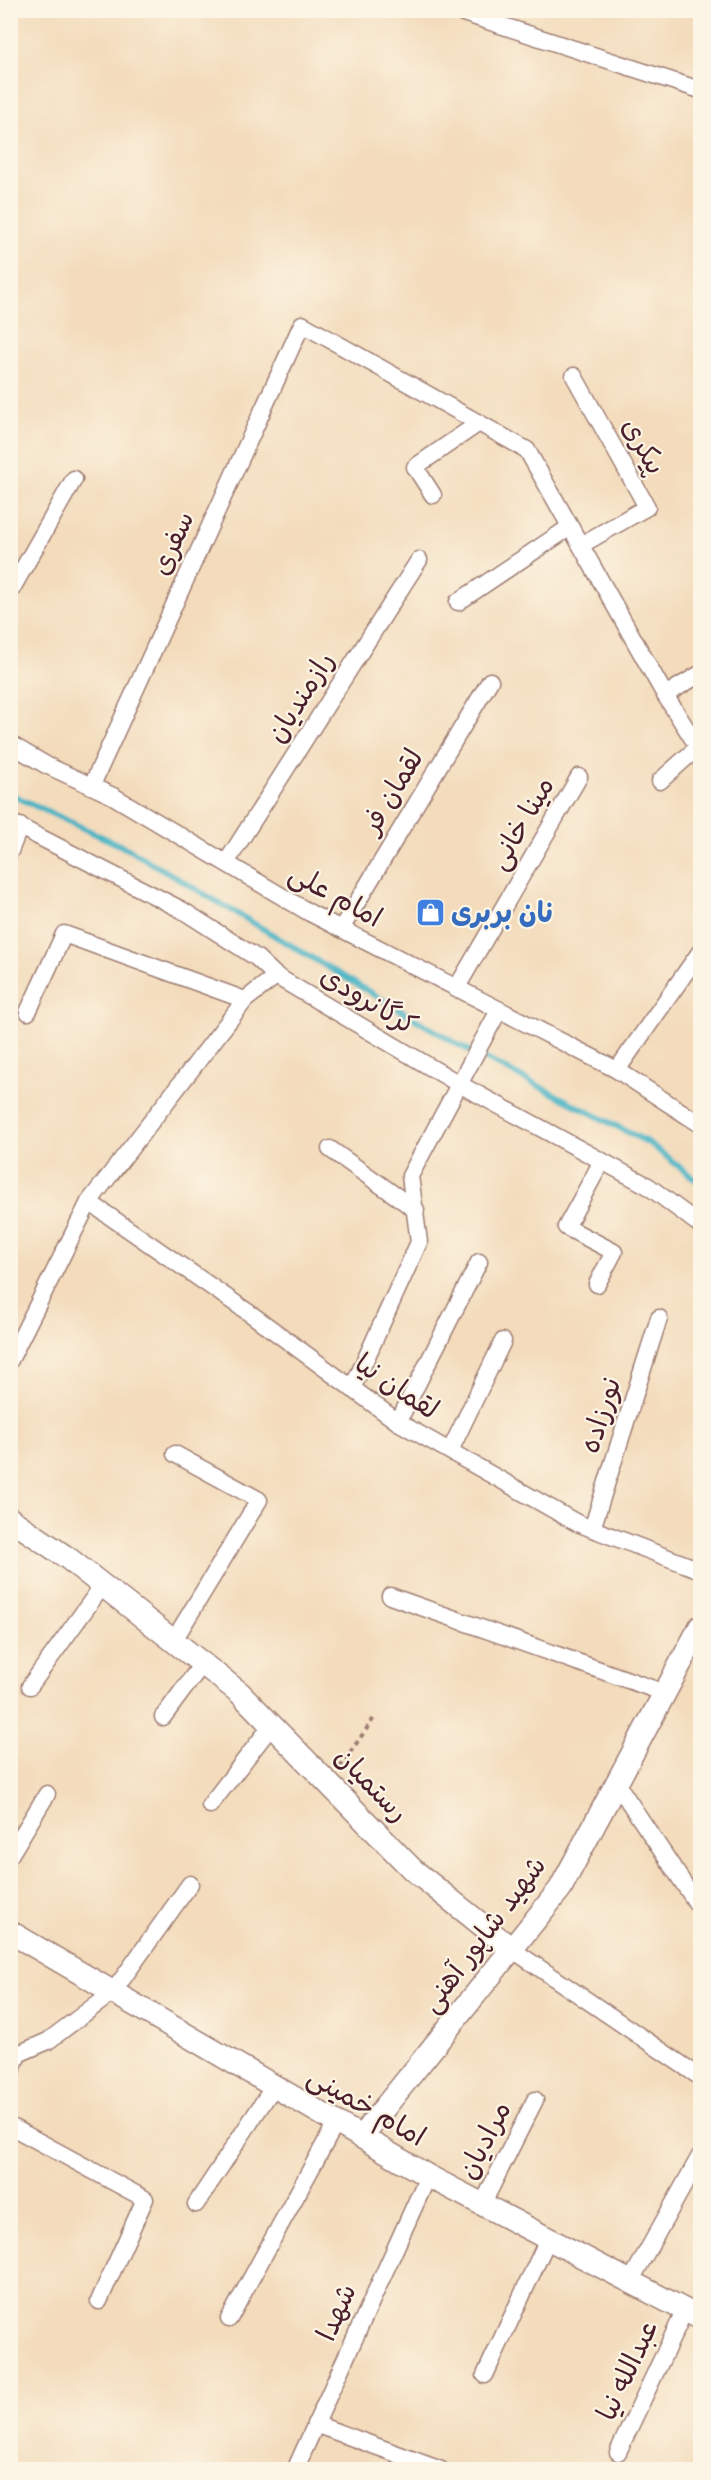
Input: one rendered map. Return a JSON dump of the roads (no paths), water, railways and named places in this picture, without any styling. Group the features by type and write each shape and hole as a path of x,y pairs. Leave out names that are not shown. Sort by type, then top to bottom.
{"street":[{"path":"454,10 700,90"},
{"name":"سفری","path":"92,785 302,324 479,423"},
{"name":"پیکری","path":"574,376 647,507 581,545"},
{"path":"433,495 415,467 479,423 527,450 665,695 698,747 660,781"},
{"path":"10,592 74,479"},
{"path":"458,602 570,527"},
{"name":"رازمندیان","path":"226,863 419,560"},
{"path":"665,695 700,674"},
{"name":"لقمان فر","path":"340,929 490,681"},
{"name":"امام علی","path":"10,744 46,765 92,785 310,913 617,1070 700,1124"},
{"name":"مینا خانی","path":"456,989 579,777"},
{"path":"10,850 15,824"},
{"name":"کرگانرودی","path":"15,824 182,910 257,958 276,976 459,1084 648,1186 700,1225"},
{"path":"28,1012 64,934 245,999"},
{"path":"617,1070 700,952"},
{"path":"10,1360 89,1202 245,999 276,976"},
{"path":"352,1389 419,1242 410,1176 499,1010"},
{"path":"330,1149 416,1210"},
{"path":"597,1284 614,1252 566,1227 602,1161"},
{"name":"لقمان نیا","path":"89,1202 255,1317 398,1422 577,1523 700,1570"},
{"path":"398,1422 479,1262"},
{"name":"نورزاده","path":"592,1529 659,1318"},
{"path":"450,1451 504,1341"},
{"path":"174,1640 259,1500 175,1454"},
{"name":"رستمیان","path":"10,1520 103,1585 240,1693 412,1869 513,1950 700,2077"},
{"path":"30,1686 103,1585"},
{"path":"390,1596 665,1693"},
{"name":"شهید شاپور آهنی","path":"361,2137 560,1890 700,1627"},
{"path":"163,1717 203,1663"},
{"path":"210,1805 272,1725"},
{"path":"616,1784 700,1908"},
{"path":"10,1855 46,1794"},
{"path":"10,2075 14,2052 48,2042 113,1992 190,1884"},
{"name":"امام خمینی","path":"10,1932 428,2176 693,2314"},
{"path":"196,2204 274,2086"},
{"name":"مرادیان","path":"482,2205 535,2100"},
{"path":"228,2319 336,2123"},
{"path":"10,2126 145,2199 99,2301"},
{"path":"630,2282 700,2156"},
{"name":"شهدا","path":"295,2469 428,2176"},
{"path":"485,2375 548,2239"},
{"name":"عبدالله نیا","path":"618,2452 693,2314"},
{"path":"315,2424 441,2469"}],"waterway":[{"path":"10,794 128,849 459,1045 649,1143 700,1183"}],"place":[{"name":"نان بربری","path":"430,912"}]}
